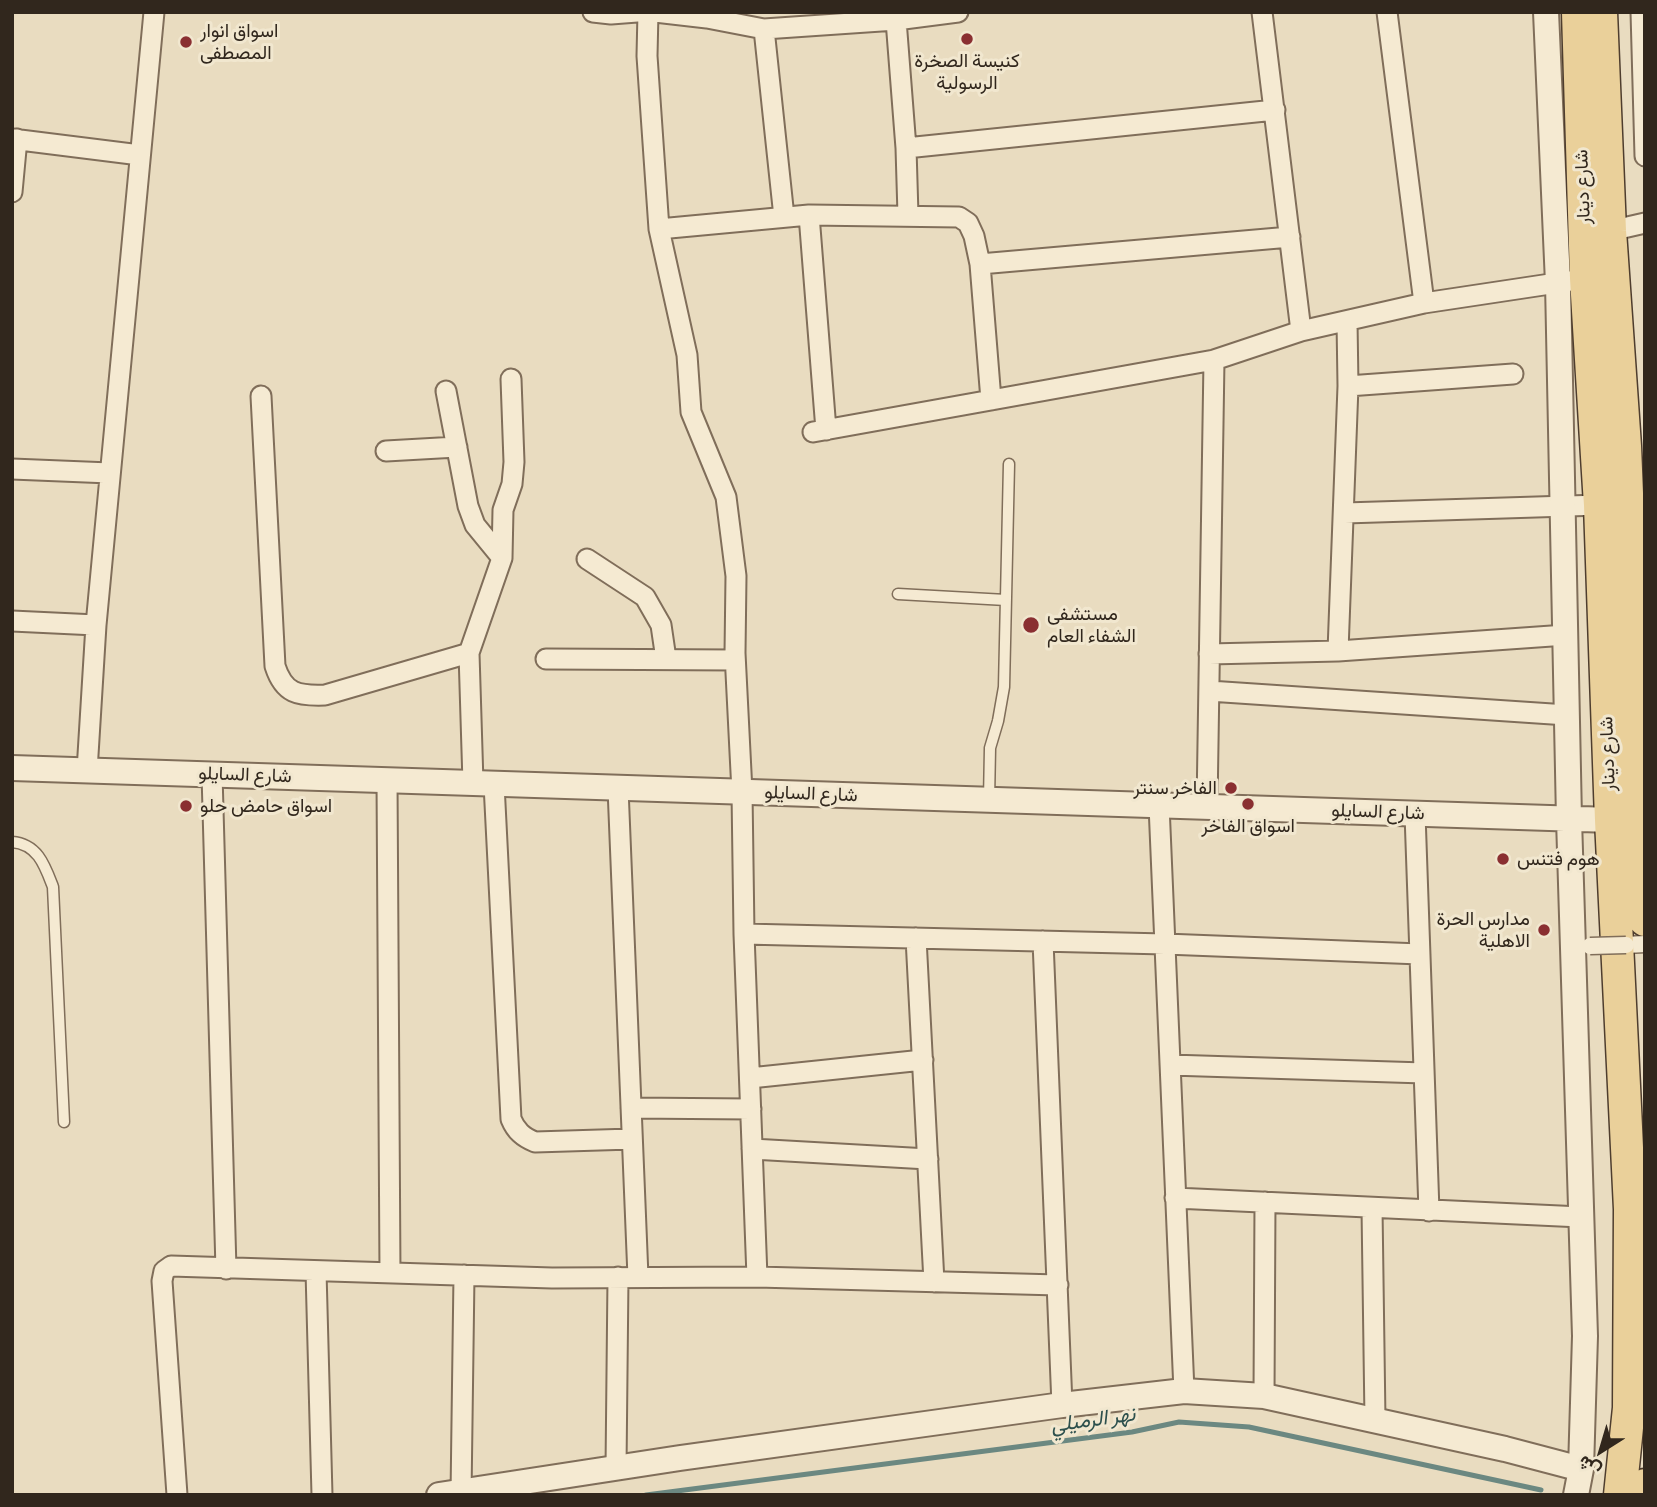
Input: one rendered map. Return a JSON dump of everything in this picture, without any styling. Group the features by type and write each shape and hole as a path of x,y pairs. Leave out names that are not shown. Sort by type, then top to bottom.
{"main road":[{"name":"شارع دينار","path":"1578,12 1572,281 1600,505 1611,820 1630,1209 1629,1408 1620,1495"},
{"name":"شارع دينار","path":"1601,12 1610,231 1635,444 1645,920"},
{"path":"1643,1495 1645,1485"}],"street":[{"path":"87,771 96,625 154,12"},
{"path":"593,12 637,12"},
{"path":"648,12 647,56 659,229 687,355 691,412 726,497 736,576 735,660 757,1277"},
{"path":"655,12 707,15 764,29 896,20 958,12"},
{"path":"1262,12 1301,331"},
{"path":"1387,12 1424,303"},
{"path":"1546,12 1572,281 1564,506 1569,819 1584,1336 1581,1469 1577,1495"},
{"path":"1642,12 1645,156"},
{"path":"896,20 906,148 908,215"},
{"path":"764,29 784,217"},
{"path":"906,148 1275,110"},
{"path":"12,192 15,139 140,155"},
{"path":"659,229 809,215 958,217 968,223 974,236 980,264 991,400"},
{"path":"809,215 819,431 1214,360 1301,331 1424,303 1572,281"},
{"path":"1610,231 1645,223"},
{"path":"980,264 1290,237"},
{"path":"1338,651 1345,513 1347,321"},
{"path":"1207,807 1214,360"},
{"path":"1348,386 1513,373"},
{"path":"511,379 514,462 512,484 503,510 502,558 469,653 484,783 511,1119 515,1129 524,1138 535,1142 632,1139"},
{"path":"446,391 475,525 502,558"},
{"path":"261,396 275,666 280,681 292,692 304,696 325,695 469,653"},
{"path":"386,451 457,447"},
{"path":"12,469 110,473"},
{"path":"1345,513 1600,505"},
{"path":"587,559 645,597 662,625 666,659"},
{"path":"12,621 96,625"},
{"path":"1209,654 1338,651 1566,635"},
{"path":"546,659 735,660"},
{"path":"1209,691 1567,715"},
{"name":"شارع السايلو","path":"12,768 1611,820"},
{"path":"212,774 226,1269"},
{"path":"387,780 390,1273"},
{"path":"618,788 638,1278"},
{"path":"1159,805 1184,1391"},
{"path":"1415,814 1429,1210"},
{"path":"744,934 1165,944 1420,954"},
{"path":"916,938 934,1282"},
{"path":"1043,941 1062,1405"},
{"path":"1590,946 1645,944"},
{"path":"750,1078 923,1060"},
{"path":"1170,1065 1424,1073"},
{"path":"631,1108 751,1109"},
{"path":"752,1149 928,1159"},
{"path":"1175,1198 1581,1217"},
{"path":"1264,1396 1265,1202"},
{"path":"1372,1208 1375,1420"},
{"path":"177,1495 162,1281 164,1270 171,1266 464,1276 757,1277 1058,1285"},
{"path":"316,1271 322,1495"},
{"path":"464,1276 454,1494 616,1468 1062,1405 1184,1391 1264,1396 1505,1449 1581,1469"},
{"path":"616,1468 618,1278"}],"lane":[{"path":"989,800 990,748 999,721 1004,687 1009,464"},
{"path":"898,594 1006,600"},
{"path":"12,842 17,842 41,856 52,887 64,1122"}],"waterway":[{"name":"نهر الرميلي","path":"646,1495 1132,1432 1179,1422 1249,1427 1541,1490"}],"place":[{"name":"كنيسة الصخرة الرسولية","path":"967,39"},
{"name":"اسواق انوار المصطفى","path":"186,42"},
{"name":"مستشفى الشفاء العام","path":"1031,625"},
{"name":"الفاخر سنتر","path":"1231,788"},
{"name":"اسواق الفاخر","path":"1248,804"},
{"name":"اسواق حامض حلو","path":"186,806"},
{"name":"هوم فتنس","path":"1503,859"},
{"name":"مدارس الحرة الاهلية","path":"1544,930"}]}
